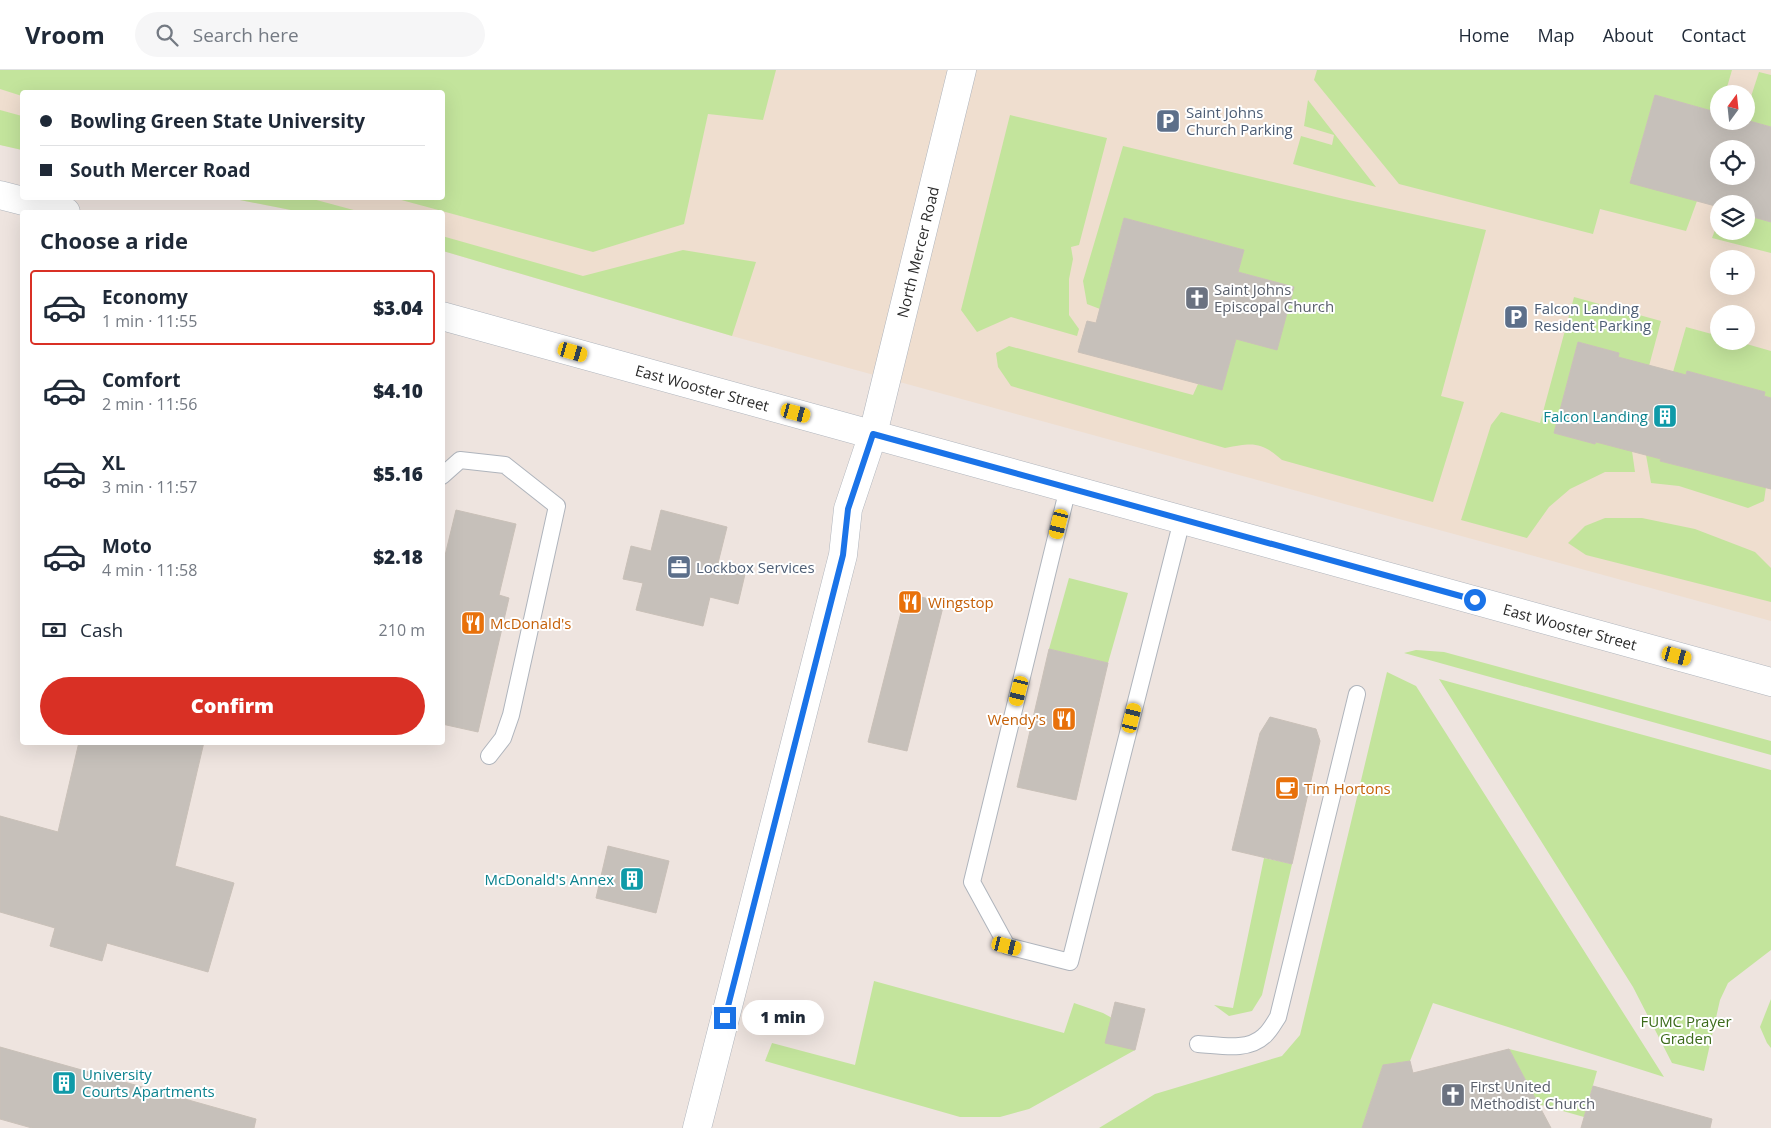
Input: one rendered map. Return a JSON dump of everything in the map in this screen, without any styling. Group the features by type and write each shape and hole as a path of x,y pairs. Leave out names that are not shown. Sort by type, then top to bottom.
{"main road":[{"name":"North Mercer Road","path":"697,1128 843,555 848,509 873,434 962,70"},
{"path":"0,195 58,210"},
{"name":"East Wooster Street","path":"445,317 1771,682"}],"lane":[{"path":"445,473 460,460 505,465 557,506 511,715 503,738 489,756"},
{"path":"1068,488 972,882 1007,946 1070,962 1182,520"},
{"path":"1198,1044 1237,1047 1253,1043 1263,1037 1278,1016 1357,694"}],"shaded area":[{"path":"0,70 1771,70 1771,621 732,336 445,252 445,210 291,210 240,200 445,200 445,90 20,90 20,150 0,145"}],"green space":[{"path":"0,70 776,70 763,120 708,114 684,224 593,252 445,212 445,210 438,210 401,200 445,200 445,90 20,90 20,95 0,89"},
{"path":"1317,70 1732,70 1728,85 1710,85 1710,110 1655,95 1630,182 1697,201 1686,231 1600,209 1593,234 1399,184 1314,80"},
{"path":"1759,72 1771,75 1771,127 1755,123 1755,85"},
{"path":"1308,100 1376,187 1293,164 1301,136 1332,145 1334,135 1304,126"},
{"path":"0,110 20,115 20,150 0,145"},
{"path":"1010,115 1107,138 1079,245 1071,247 1073,259 1069,279 1069,315 1079,329 1077,336 1011,317 977,332 961,310"},
{"path":"1123,146 1344,199 1486,230 1441,396 1464,402 1433,502 1282,460 1268,449 1256,445 1225,448 1011,386 998,367 996,353 1009,346 1193,395 1198,384 1222,390 1236,339 1277,349 1294,287 1238,272 1244,250 1124,218 1100,309 1087,304 1083,281"},
{"path":"240,200 316,200 354,210 291,210"},
{"path":"1755,218 1771,222 1771,253 1720,240 1755,240"},
{"path":"445,237 583,276 683,250 756,262 732,336 445,252"},
{"path":"1574,297 1661,321 1649,366 1618,357 1619,353 1578,342 1554,433 1632,451 1635,472 1605,472 1570,489 1549,507 1527,538 1461,520 1491,425 1501,412 1540,423"},
{"path":"1686,327 1710,334 1710,350 1755,350 1755,346 1771,351 1771,398 1764,396 1765,392 1687,371 1686,375 1673,372"},
{"path":"1646,455 1661,459 1660,461 1766,487 1764,501 1748,508 1679,486 1651,483"},
{"path":"1605,518 1642,518 1695,529 1755,552 1771,568 1771,602 1586,555 1568,543 1585,526"},
{"path":"1069,578 1128,593 1108,663 1049,649"},
{"path":"1416,650 1444,652 1771,741 1771,755 1404,653"},
{"path":"1387,672 1416,686 1664,1077 1433,1003 1410,1061 1383,1065 1362,1128 1099,1128 1155,1094 1282,1056 1300,1035"},
{"name":"FUMC Prayer Graden","path":"1439,679 1771,770 1771,950 1728,983 1720,1000 1704,1071 1672,1063 1633,987"},
{"path":"1264,858 1292,864 1262,995 1252,1011 1229,1016 1214,1005 1233,1008"},
{"path":"874,981 1064,1033 1074,1003 1112,1018 1135,1050 1029,1109 1000,1117 960,1117 765,1061 772,1043 855,1065"},
{"path":"1771,999 1771,1048 1760,1027"},
{"path":"1509,1049 1597,1071 1584,1117 1538,1104"}],"building":[{"path":"1655,95 1710,110 1710,130 1755,130 1755,123 1771,127 1771,222 1755,218 1755,195 1710,195 1710,205 1630,183"},
{"name":"Saint Johns Episcopal Church","path":"1124,218 1244,250 1238,272 1294,287 1277,350 1236,339 1222,390 1078,352 1087,321 1096,323"},
{"name":"Falcon Landing","path":"1578,342 1619,353 1618,357 1686,375 1687,371 1765,392 1764,396 1771,398 1771,489 1660,461 1661,459 1596,442 1595,444 1554,433"},
{"name":"McDonald's","path":"456,510 516,524 499,595 509,598 478,732 445,725 445,556"},
{"name":"Lockbox Services","path":"661,510 727,527 718,563 746,570 738,604 710,597 703,626 636,610 643,583 623,579 631,546 651,551"},
{"path":"906,593 944,603 907,751 868,742"},
{"name":"Wendy's","path":"1049,649 1108,663 1076,800 1017,787"},
{"path":"1270,717 1316,729 1320,741 1292,864 1232,850 1260,733"},
{"path":"78,745 203,745 175,866 234,883 208,972 107,943 102,961 50,946 55,928 0,912 0,816 58,832"},
{"name":"McDonald's Annex","path":"608,846 669,861 656,913 596,898"},
{"path":"1115,1002 1145,1009 1135,1050 1105,1043"},
{"name":"University Courts Apartments","path":"0,1047 256,1119 254,1128 32,1128 0,1119"},
{"name":"First United Methodist Church","path":"1509,1049 1551,1128 1362,1128 1383,1065 1410,1061 1413,1073"},
{"path":"1593,1086 1712,1119 1710,1128 1581,1128"}],"place":[{"name":"Saint Johns Church Parking","path":"1168,121"},
{"name":"Saint Johns Episcopal Church","path":"1197,298"},
{"name":"Falcon Landing Resident Parking","path":"1516,317"},
{"name":"Falcon Landing","path":"1665,416"},
{"name":"Lockbox Services","path":"679,567"},
{"name":"Wingstop","path":"910,602"},
{"name":"McDonald's","path":"473,623"},
{"name":"Wendy's","path":"1064,719"},
{"name":"Tim Hortons","path":"1287,788"},
{"name":"McDonald's Annex","path":"632,879"},
{"name":"University Courts Apartments","path":"64,1083"},
{"name":"First United Methodist Church","path":"1453,1095"}],"route":[{"path":"725,1018 843,555 848,509 873,434 1475,600"}]}
